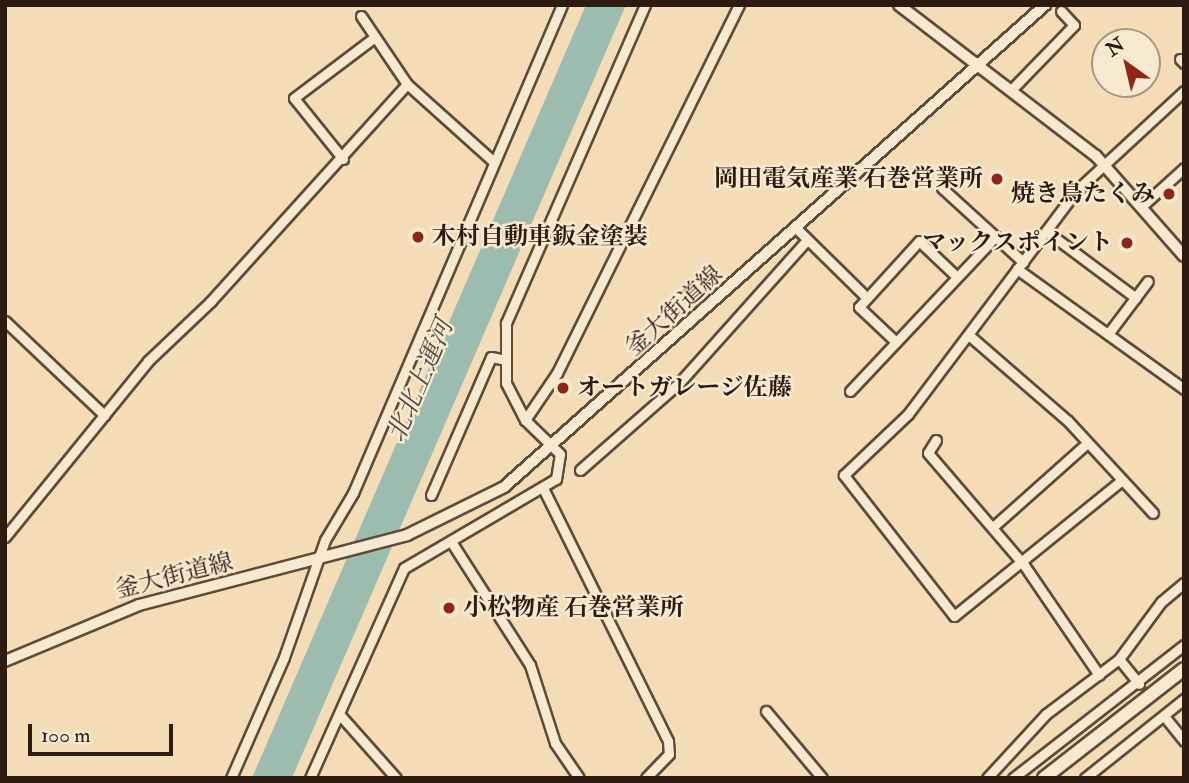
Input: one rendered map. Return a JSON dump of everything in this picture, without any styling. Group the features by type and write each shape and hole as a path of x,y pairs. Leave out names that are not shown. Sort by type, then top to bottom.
{"main road":[{"path":"1044,778 1184,669"}],"street":[{"path":"231,778 321,561 562,5"},
{"path":"310,778 340,715 395,580 414,560 452,543 543,488 561,467 553,447 525,420 506,383 506,323 645,5"},
{"path":"525,420 557,373 738,5"},
{"path":"899,5 1012,89 1105,165 1184,256"},
{"name":"釜大街道線","path":"5,661 114,613 321,561 407,536 480,502 553,447 1045,5"},
{"path":"1012,89 1074,25 1060,11"},
{"path":"361,16 407,83 494,162"},
{"path":"343,159 294,98 375,37"},
{"path":"5,537 171,334 211,301 343,159 407,83"},
{"path":"1122,480 1024,565 954,616 844,475 877,448 971,337 1020,265 1105,165 1184,91"},
{"path":"1141,207 1184,168"},
{"path":"942,188 995,237 1020,265 1108,334 1184,388"},
{"path":"797,229 867,298"},
{"path":"1046,232 1136,298"},
{"path":"850,391 995,237"},
{"path":"580,470 680,382 807,240"},
{"path":"896,342 859,307 919,242 957,277"},
{"path":"1108,334 1149,281"},
{"path":"5,321 104,415"},
{"path":"971,337 1087,443 1153,513"},
{"path":"431,495 491,356 506,359"},
{"path":"936,440 928,453 994,526 1024,565 1098,675"},
{"path":"994,526 1087,443"},
{"path":"543,488 668,741 669,754 646,778"},
{"path":"452,543 530,666 555,743 579,778"},
{"path":"987,778 1046,714 1119,659 1161,602 1184,583"},
{"path":"1013,778 1139,684 1184,645"},
{"path":"1119,659 1139,684"},
{"path":"1085,778 1184,699"},
{"path":"766,711 822,778"},
{"path":"340,715 396,778"},
{"path":"1164,716 1184,741"}],"shaded area":[{"path":"586,5 626,5 292,778 252,778"}],"place":[{"name":"岡田電気産業 石巻営業所","path":"997,179"},
{"name":"焼き鳥たくみ","path":"1169,194"},
{"name":"木村自動車鈑金塗装","path":"418,237"},
{"name":"マックスポイント","path":"1127,243"},
{"name":"オートガレージ佐藤","path":"563,388"},
{"name":"小松物産 石巻営業所","path":"449,608"}],"water label":[{"name":"北北上運河","path":"421,381"}]}
